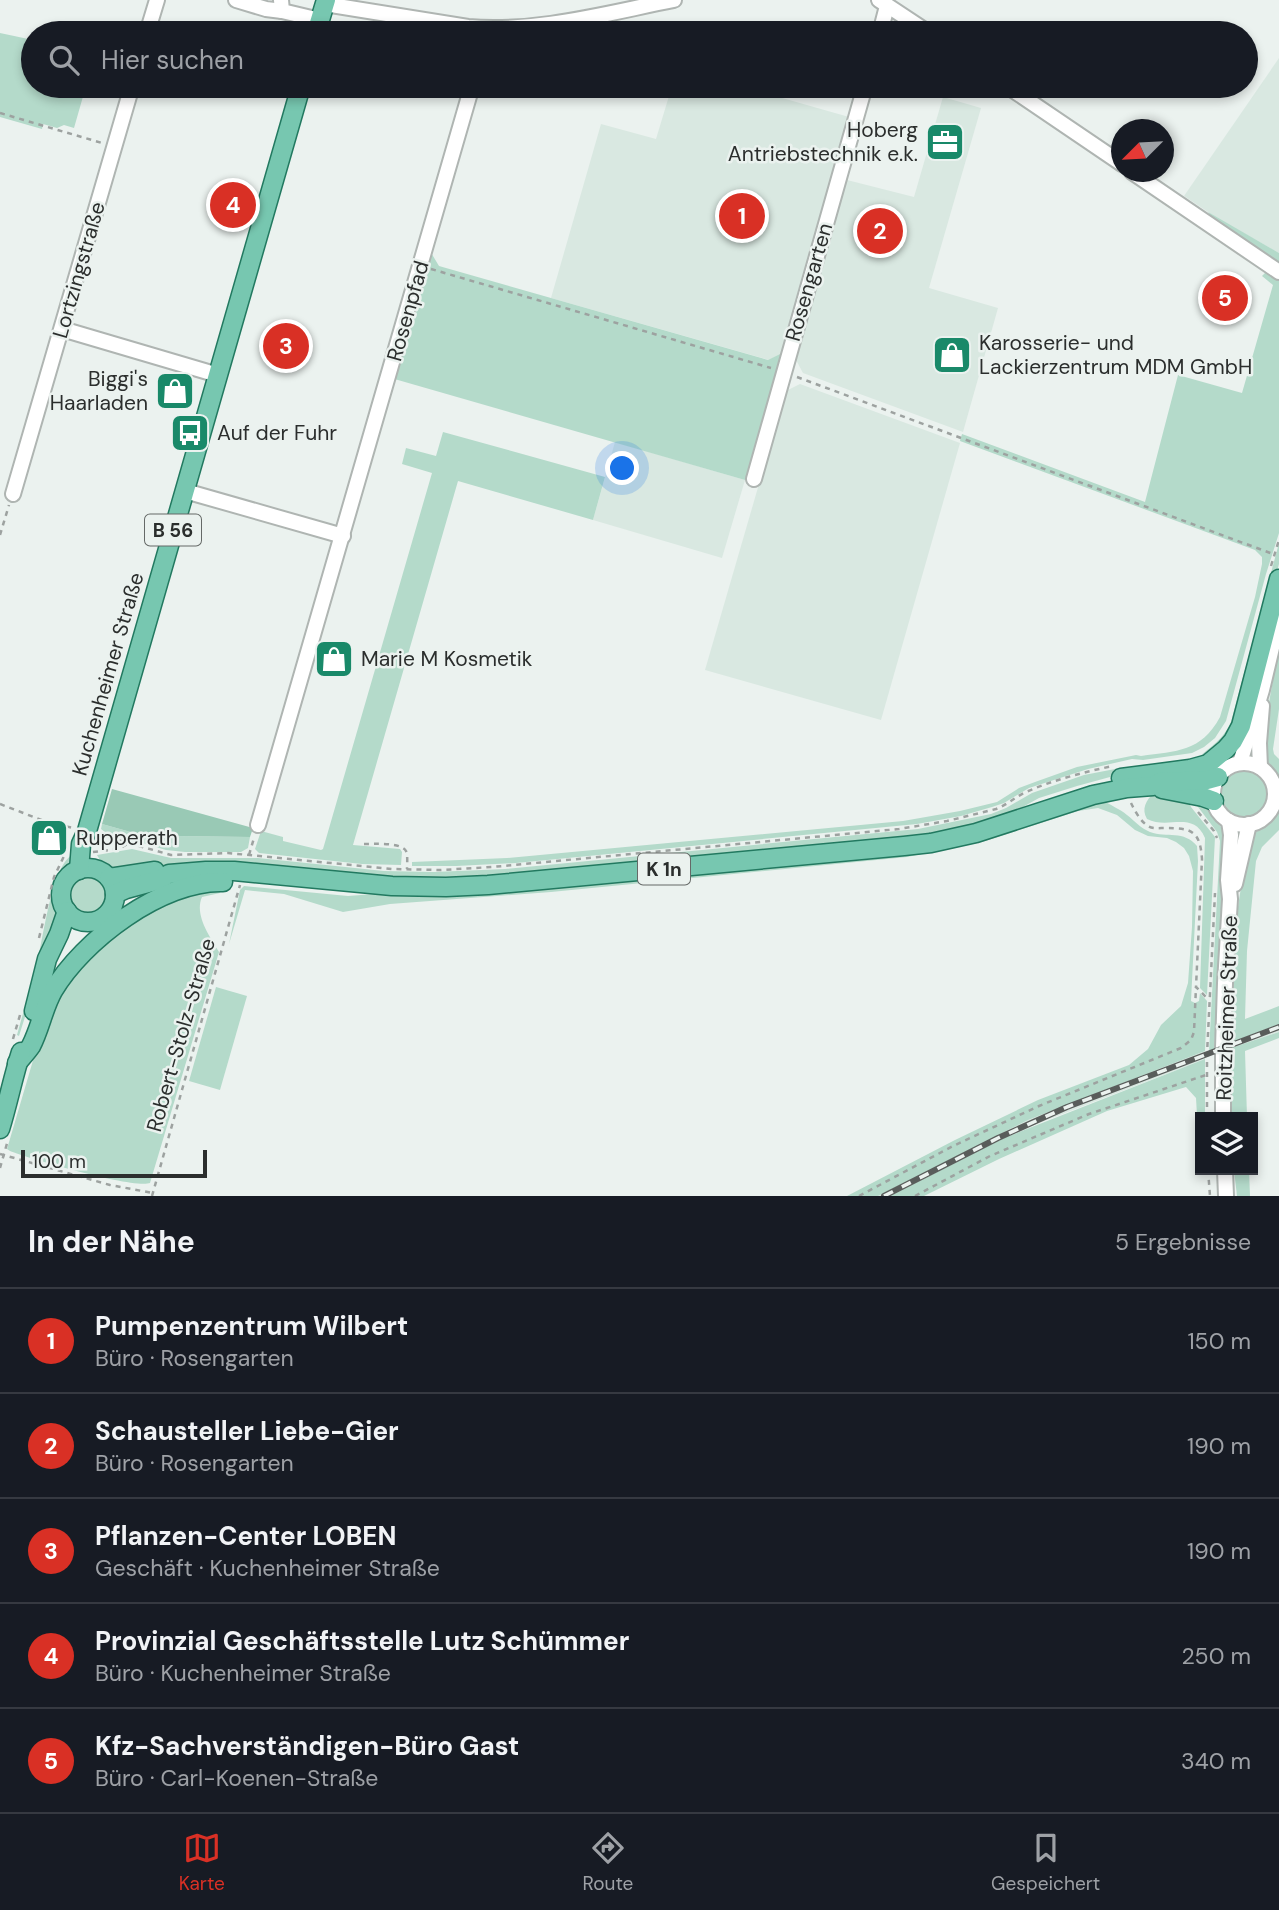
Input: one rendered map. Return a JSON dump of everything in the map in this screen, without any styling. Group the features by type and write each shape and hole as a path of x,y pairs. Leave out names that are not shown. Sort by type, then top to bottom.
{"main road":[{"name":"Kuchenheimer Straße","path":"93,865 81,844 93,833 185,491 298,98"},
{"name":"K 1n","path":"1015,821 1029,806 1071,791 1132,776 1200,767 1226,749 1241,726 1279,579"},
{"name":"K 1n","path":"1153,786 1160,782 1207,780 1217,777"},
{"name":"K 1n","path":"93,865 126,889 159,880 169,874 234,871 369,884 446,887 488,885 931,842 976,833 1093,795 1127,788 1153,786 1214,802"},
{"path":"93,865 113,906 106,916 93,922 74,916 62,899 62,889 67,879 93,865"},
{"name":"K 1n","path":"17,1063 30,1048 46,1005 63,976 88,947 103,934 174,890 216,881 344,893 355,892 369,884"},
{"path":"2,1118 47,959 59,934 74,916"}],"street":[{"path":"151,21 157,0"},
{"path":"236,0 266,9 282,6 322,14 408,21"},
{"path":"559,21 674,0"},
{"path":"881,21 883,3 911,21"},
{"name":"Lortzingstraße","path":"13,494 129,98"},
{"name":"Rosenpfad","path":"258,825 469,98"},
{"name":"Rosengarten","path":"754,479 862,98"},
{"path":"1025,98 1111,157"},
{"path":"1147,182 1279,272"},
{"path":"62,329 218,375"},
{"path":"185,491 343,536"},
{"path":"1240,763 1262,690 1279,618"},
{"path":"1260,767 1262,690"},
{"path":"1240,763 1260,767 1271,780 1274,789 1271,809 1264,817 1249,824 1239,825 1229,821 1219,812 1214,802 1213,789 1217,777 1227,768 1240,763"},
{"name":"Roitzheimer Straße","path":"1223,1112 1224,992 1230,899 1229,821"},
{"name":"Roitzheimer Straße","path":"1230,899 1249,824"},
{"path":"1224,1175 1226,1196"}],"path":[{"path":"0,113 115,147"},
{"path":"421,266 783,372 1274,555"},
{"path":"0,535 13,494"},
{"path":"0,804 44,821 171,855 249,855 357,866 467,869 925,826 996,809 1024,792 1110,767"},
{"path":"859,1196 953,1146 1026,1112 1181,1048 1191,1040 1194,1032 1201,846 1194,832 1188,829 1154,828 1147,825 1134,809 1127,788"},
{"path":"249,855 258,825"},
{"path":"93,833 93,865"},
{"path":"93,865 129,843"},
{"path":"365,844 402,847 407,856 407,869"},
{"name":"Robert-Stolz-Straße","path":"152,1194 240,882"},
{"path":"1196,987 1209,1000"},
{"path":"199,1034 206,1036"},
{"path":"915,1196 990,1156 1089,1114 1206,1075"},
{"path":"0,1154 152,1194"},
{"path":"1208,1175 1210,1196"}],"shaded area":[{"path":"1279,58 1279,253 1184,196 1251,98 1258,98 1258,89"},
{"path":"668,98 782,98 849,117 782,353 769,360 551,298 601,124 656,139"},
{"path":"943,98 981,108 929,288 998,308 963,432 803,373 795,358 847,180 914,197"},
{"path":"800,384 960,443 881,720 705,670 786,391"},
{"path":"615,442 745,480 722,558 593,520"},
{"path":"1279,1024 1279,1032 1231,1048 1230,1043"},
{"path":"1205,1051 1205,1059 1034,1125 978,1150 890,1196 878,1196 1028,1120"}],"green space":[{"path":"0,33 21,37 21,98 83,98 74,128 64,125 57,128 43,124 42,129 0,117"},
{"path":"1208,212 1279,253 1279,262 1213,219"},
{"path":"430,251 439,266 768,360 782,353 745,480 391,378"},
{"path":"1266,272 1279,281 1279,533 1226,721 1215,738 1204,747 1192,753 1132,759 1088,769 1029,788 992,807 917,824 516,863 412,866 412,862 507,858 903,821 997,802 1019,788 1077,767 1136,755 1177,751 1205,737 1220,717 1255,597 1262,557 1255,550 960,441 962,434 1145,502 1178,375 1242,393 1273,285 1262,276"},
{"path":"443,432 605,477 593,520 458,481 353,845 400,849 401,865 362,864 259,853 255,849 261,831 283,837 283,841 323,849 432,473 402,464 406,448 436,456"},
{"path":"1279,543 1279,564 1236,723 1229,736 1198,762 1198,758 1220,738 1231,722"},
{"path":"1279,646 1279,709 1273,749 1279,759 1279,778 1265,757 1268,708"},
{"path":"1115,769 1121,774 1039,798 1010,814 987,822 926,836 505,877 405,880 222,864 178,864 112,872 104,867 97,855 132,849 171,858 258,858 384,871 505,869 918,829 991,814 1032,793 1084,775"},
{"path":"1244,771 1261,777 1267,794 1261,811 1244,817 1227,811 1221,794 1227,777"},
{"path":"112,789 253,828 250,837 177,836 177,845 102,824"},
{"path":"1154,793 1188,800 1215,837 1207,995 1200,988 1205,838 1194,825 1147,819 1145,805"},
{"path":"1102,800 1146,830 1156,834 1181,836 1197,846 1191,1001 1199,1001 1200,993 1207,1001 1205,1051 1028,1120 878,1196 847,1196 1038,1100 1129,1065 1148,1049 1161,1025 1181,1006 1188,983 1193,871 1184,848 1167,838 1148,836 1135,830 1117,815 1098,808 1078,811 982,842 907,857 551,892 390,904 343,912 284,894 245,890 229,944 240,890 244,886 348,896 891,854"},
{"path":"1195,803 1205,806 1225,836 1214,1050 1209,1052 1220,841 1217,832"},
{"path":"1279,810 1279,830 1262,847 1256,861 1247,951 1245,1019 1279,1006 1279,1024 1230,1043 1236,908 1246,854 1253,834 1268,824"},
{"path":"102,824 177,845 176,836 250,837 248,848 241,852 185,852 166,850 105,832 101,829"},
{"path":"72,855 68,870 58,884 58,911 19,1036 17,1035 36,967 53,889 58,874"},
{"path":"88,874 103,880 109,895 103,910 88,916 73,910 67,895 73,880"},
{"path":"222,888 220,893 202,897 200,904 204,926 219,952 150,1183 104,1178 7,1149 34,1057 56,1000 94,949 159,905 182,895"},
{"path":"216,987 247,996 220,1090 189,1081"},
{"path":"1279,1032 1279,1038 1245,1051 1247,1112 1232,1112 1231,1048"},
{"path":"1205,1059 1205,1112 1197,1112 1196,1098 1186,1087 1107,1111 924,1196 890,1196 1004,1138"},
{"path":"1235,1175 1249,1175 1250,1196 1237,1196"}],"railway":[{"path":"884,1196 998,1138 1067,1107 1279,1027"}],"place":[{"name":"Hoberg Antriebstechnik e.k.","path":"945,142"},
{"name":"Provinzial Geschäftsstelle Lutz Schümmer","path":"233,205"},
{"name":"Pumpenzentrum Wilbert","path":"742,216"},
{"name":"Schausteller Liebe-Gier","path":"880,231"},
{"name":"Kfz-Sachverständigen-Büro Gast","path":"1225,298"},
{"name":"Pflanzen-Center LOBEN","path":"286,346"},
{"name":"Karosserie- und Lackierzentrum MDM GmbH","path":"952,355"},
{"name":"Biggi's Haarladen","path":"175,391"},
{"name":"Auf der Fuhr","path":"190,433"},
{"name":"Marie M Kosmetik","path":"334,659"},
{"name":"Rupperath","path":"49,838"}]}
